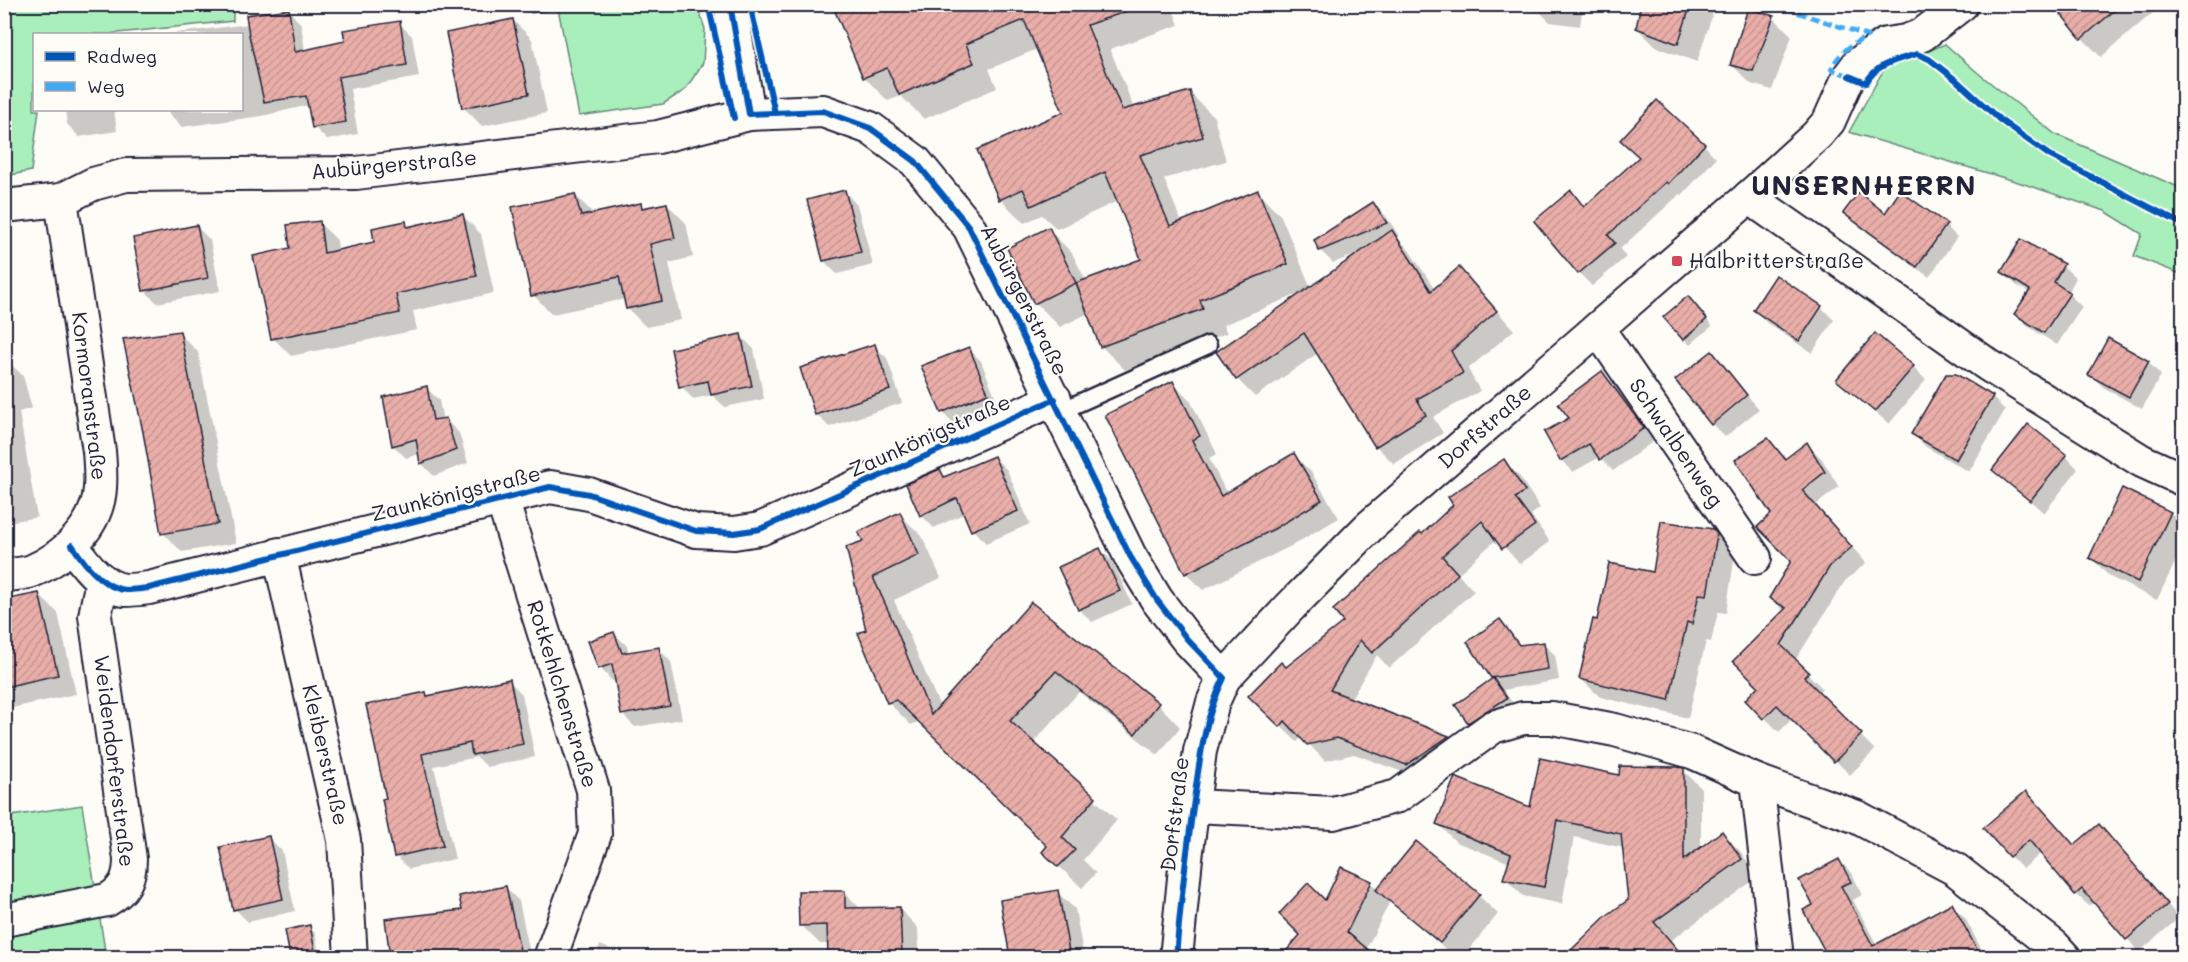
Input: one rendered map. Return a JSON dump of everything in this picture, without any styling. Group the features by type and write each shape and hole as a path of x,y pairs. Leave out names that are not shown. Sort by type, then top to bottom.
{"street":[{"path":"730,4 749,114"},
{"name":"Dorfstraße","path":"1176,957 1193,806 1205,726 1224,678 1369,527 1749,197 1817,135 1829,121 1849,76 1858,64 1886,44 1922,34 1962,4"},
{"name":"Aubürgerstraße","path":"4,206 61,200 93,184 126,175 356,172 658,137 749,114 823,111 870,128 915,161 969,227 1135,565 1157,600 1187,639 1224,678"},
{"path":"1749,197 1988,365 2142,461 2184,480"},
{"name":"Kormoranstraße","path":"4,576 30,572 54,560 72,545 90,521 100,490 99,451 61,200"},
{"name":"Schwalbenweg","path":"1598,329 1755,558"},
{"name":"Zaunkönigstraße","path":"72,545 84,563 102,580 122,590 149,588 550,487 590,494 696,531 743,532 760,529 1058,405"},
{"name":"Rotkehlchenstraße","path":"502,499 593,789 596,834 550,957"},
{"name":"Kleiberstraße","path":"279,554 344,840 351,957"},
{"name":"Weidendorferstraße","path":"4,920 107,900 116,895 128,879 130,859 95,616 102,580"},
{"path":"1193,806 1333,813 1398,796 1493,727 1523,718 1552,718 1615,730 1692,752 1757,781 1857,817 1955,869 2066,957"},
{"path":"1757,781 1777,957"}],"lane":[{"path":"1058,405 1208,345"}],"green space":[{"path":"5,4 233,5 233,21 118,33 33,33 33,111 39,111 31,171 5,176"},
{"path":"518,4 573,5 532,13"},
{"path":"573,4 697,5 705,29 703,63 685,90 663,104 579,116 558,8"},
{"path":"1945,44 2055,134 2183,189 2183,275 2134,256 2142,234 2105,211 2018,182 1849,132 1884,69"},
{"path":"82,805 106,957 5,958 5,817"}],"building":[{"path":"832,4 1135,4 1136,8 1087,25 1122,110 1190,91 1203,137 1140,155 1170,226 1258,190 1288,264 1200,300 1203,309 1100,347 1076,283 1141,259 1105,172 1031,206 1023,189 999,200 977,150 1063,112 1024,20 966,44 974,63 899,95 887,68 863,78"},
{"path":"1641,4 1691,4 1678,44 1636,28"},
{"path":"2053,4 2122,4 2081,39"},
{"path":"1748,8 1774,16 1753,71 1730,65"},
{"path":"289,9 295,52 345,41 343,30 400,21 407,65 338,77 346,122 312,128 306,96 264,102 249,35 246,15"},
{"path":"513,19 529,94 462,108 446,33"},
{"path":"1657,100 1705,144 1668,184 1666,182 1608,235 1615,243 1578,274 1534,221 1571,190 1584,207 1639,157 1620,140"},
{"path":"845,190 861,252 823,261 807,200"},
{"path":"1900,191 1947,224 1917,267 1843,213 1859,192 1885,213"},
{"path":"575,194 581,216 641,203 642,208 667,203 675,238 650,244 662,301 626,309 619,277 531,296 512,207"},
{"path":"1373,202 1387,223 1319,251 1314,240"},
{"path":"463,214 477,276 396,294 400,313 271,339 253,256 290,248 287,225 320,221 324,253 374,242 372,228 406,221 407,227"},
{"path":"197,225 208,278 143,291 133,238"},
{"path":"1049,227 1076,283 1034,304 1007,248"},
{"path":"1392,230 1431,291 1459,267 1497,311 1451,351 1463,373 1417,399 1426,415 1375,447 1304,333 1236,380 1216,352"},
{"path":"2021,239 2064,264 2054,282 2070,293 2044,333 2014,314 2030,290 2001,272"},
{"path":"1776,275 1822,306 1799,341 1753,310"},
{"path":"1688,296 1707,319 1683,340 1663,317"},
{"path":"180,331 218,524 161,534 143,432 123,339"},
{"path":"1875,333 1914,366 1875,412 1836,380"},
{"path":"741,334 752,386 711,395 708,381 679,387 671,349"},
{"path":"2108,338 2149,361 2129,397 2088,375"},
{"path":"875,344 890,390 815,415 800,368"},
{"path":"969,347 988,393 941,413 921,366"},
{"path":"1712,351 1747,395 1711,425 1675,380"},
{"path":"1602,371 1644,428 1600,460 1589,444 1560,461 1544,432 1569,418 1558,404"},
{"path":"1946,374 1956,374 1993,396 1956,460 1911,434"},
{"path":"1173,381 1200,436 1192,440 1221,496 1294,453 1322,500 1274,529 1185,574 1105,415"},
{"path":"427,386 433,420 446,418 456,450 420,464 416,439 392,446 383,397"},
{"path":"2028,424 2067,455 2030,501 1992,470"},
{"path":"1768,438 1785,459 1807,442 1825,472 1802,490 1852,547 1830,566 1781,645 1809,672 1804,677 1862,734 1834,762 1777,705 1763,719 1745,700 1758,686 1733,661 1786,608 1769,598 1791,561 1757,527 1771,514 1735,460"},
{"path":"994,456 1018,511 971,531 957,498 920,516 906,484 940,469 944,477"},
{"path":"1504,459 1525,491 1515,498 1535,525 1502,549 1482,521 1442,556 1458,574 1372,653 1360,640 1330,690 1449,736 1406,765 1337,738 1307,745 1285,721 1280,727 1248,696 1281,662 1286,667 1343,622 1333,610 1453,505 1448,497"},
{"path":"2122,488 2171,512 2138,582 2089,558"},
{"path":"900,512 919,555 873,577 931,715 1031,602 1159,703 1135,734 1056,671 1010,721 1096,797 1062,837 1075,850 1058,867 1042,852 1047,846 896,700 887,703 858,633 866,630 846,547 863,541 858,532"},
{"path":"1661,521 1713,529 1717,534 1707,595 1699,594 1692,624 1687,622 1669,700 1579,679 1593,619 1597,620 1609,563 1653,572"},
{"path":"1100,548 1120,591 1078,610 1058,567"},
{"path":"39,593 58,675 4,687 4,600"},
{"path":"1500,619 1519,645 1544,642 1548,669 1491,678 1467,642"},
{"path":"614,632 622,653 659,647 670,706 621,715 612,664 598,669 588,641"},
{"path":"1493,678 1507,698 1468,723 1455,705"},
{"path":"510,679 523,744 472,755 470,743 422,754 443,846 394,857 382,799 386,798 366,705 426,692 427,696"},
{"path":"1540,758 1619,775 1620,766 1684,768 1684,860 1722,831 1742,859 1654,922 1684,957 1564,957 1606,916 1628,900 1621,834 1557,820 1544,887 1503,879 1511,854 1436,824 1455,777 1530,807"},
{"path":"2026,791 2074,845 2099,824 2168,904 2126,940 2082,889 2075,895 2029,840 2009,857 1983,828"},
{"path":"269,836 283,899 233,910 220,847"},
{"path":"1416,841 1480,894 1440,943 1376,890"},
{"path":"1839,859 1851,882 1841,886 1873,946 1952,903 1981,957 1828,957 1803,910 1813,905 1799,880"},
{"path":"1341,867 1372,881 1347,932 1377,957 1281,957 1300,935 1279,914 1308,883 1325,900"},
{"path":"506,886 520,950 487,957 390,957 385,919 462,910 459,896"},
{"path":"1058,890 1070,957 1010,957 1000,900"},
{"path":"798,891 845,891 845,908 900,907 902,957 828,957 827,925 799,926"},
{"path":"310,925 316,957 290,957 285,930"}],"marked path":[{"path":"1772,4 1868,36 1846,49 1831,69 1854,78"}],"cycle path":[{"path":"708,4 734,118"},
{"path":"730,4 749,114 823,111 870,128 915,161 969,227 1130,556 1157,600 1187,639 1224,678 1211,710 1200,757 1176,958"},
{"path":"750,4 775,113"},
{"path":"1849,76 1866,83 1876,71 1895,61 1917,54 1929,59 2000,120 2049,155 2184,225"},
{"path":"72,545 88,566 109,585 125,590 146,588 550,487 589,494 696,531 734,533 760,529 1055,399"}],"place":[{"name":"Halbritterstraße","path":"1677,261"}],"district":[{"name":"UNSERNHERRN","path":"1864,186"}]}
